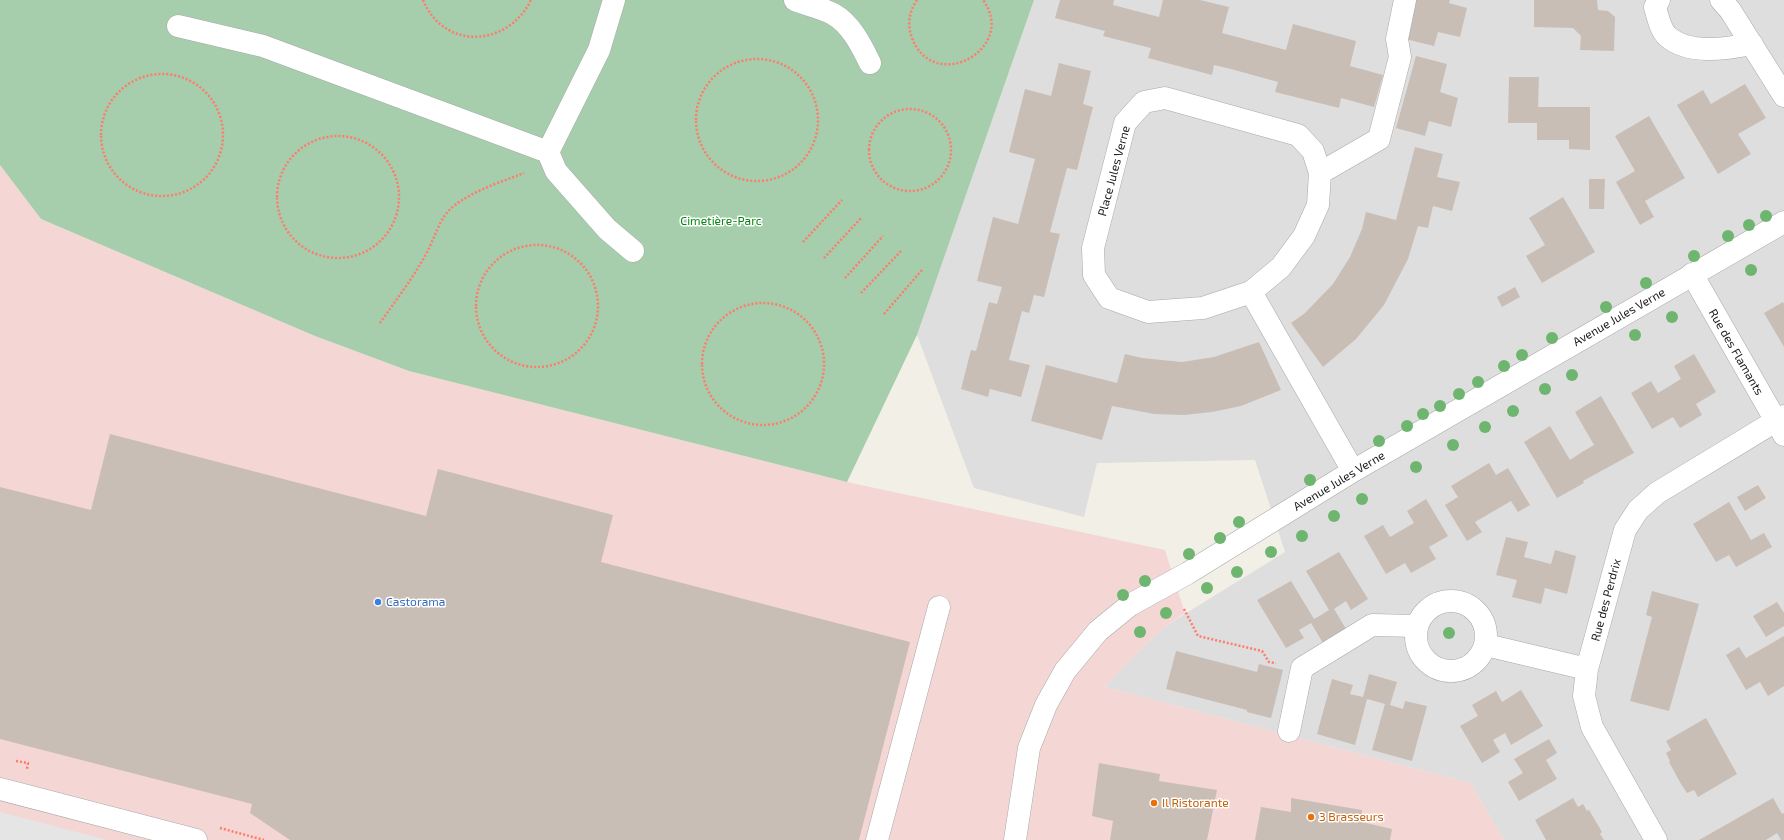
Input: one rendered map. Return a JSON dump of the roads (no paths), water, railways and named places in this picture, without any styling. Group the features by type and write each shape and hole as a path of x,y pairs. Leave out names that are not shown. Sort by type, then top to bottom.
{"street":[{"path":"614,0 599,50 550,156 556,171 607,228 634,251"},
{"path":"795,0 833,14 843,21 858,42 870,63"},
{"path":"1320,173 1379,139 1400,57 1397,39 1404,0"},
{"path":"1659,0 1655,7 1660,26 1666,35 1683,46 1722,49 1752,44"},
{"path":"1721,0 1730,10 1784,96"},
{"path":"178,26 263,46 550,156"},
{"name":"Place Jules Verne","path":"1165,98 1298,135 1313,151 1320,173 1318,205 1304,236 1281,267 1251,292 1203,308 1148,312 1109,298 1094,275 1093,248 1125,123 1144,102 1165,98"},
{"name":"Avenue Jules Verne","path":"1015,840 1029,748 1046,705 1065,671 1098,631 1130,605 1188,573 1353,471 1784,222"},
{"name":"Rue des Flamants","path":"1692,274 1781,424"},
{"path":"1251,292 1353,471"},
{"name":"Rue des Perdrix","path":"1656,840 1592,727 1584,696 1587,669 1625,530 1638,510 1657,493 1781,424"},
{"path":"1454,601 1466,604 1476,611 1483,621 1486,632 1486,645 1481,655 1474,663 1464,669 1453,671 1442,670 1432,666 1421,653 1416,638 1417,626 1422,615 1431,607 1442,602 1454,601"},
{"path":"877,840 939,607"},
{"path":"1289,731 1302,668 1372,626 1417,626"},
{"path":"1486,645 1587,669"},
{"path":"0,789 196,840"}],"place":[{"name":"Castorama","path":"378,602"},
{"name":"Il Ristorante","path":"1154,803"},
{"name":"3 Brasseurs","path":"1311,817"}],"park label":[{"name":"Cimetière-Parc","path":"721,221"}]}
